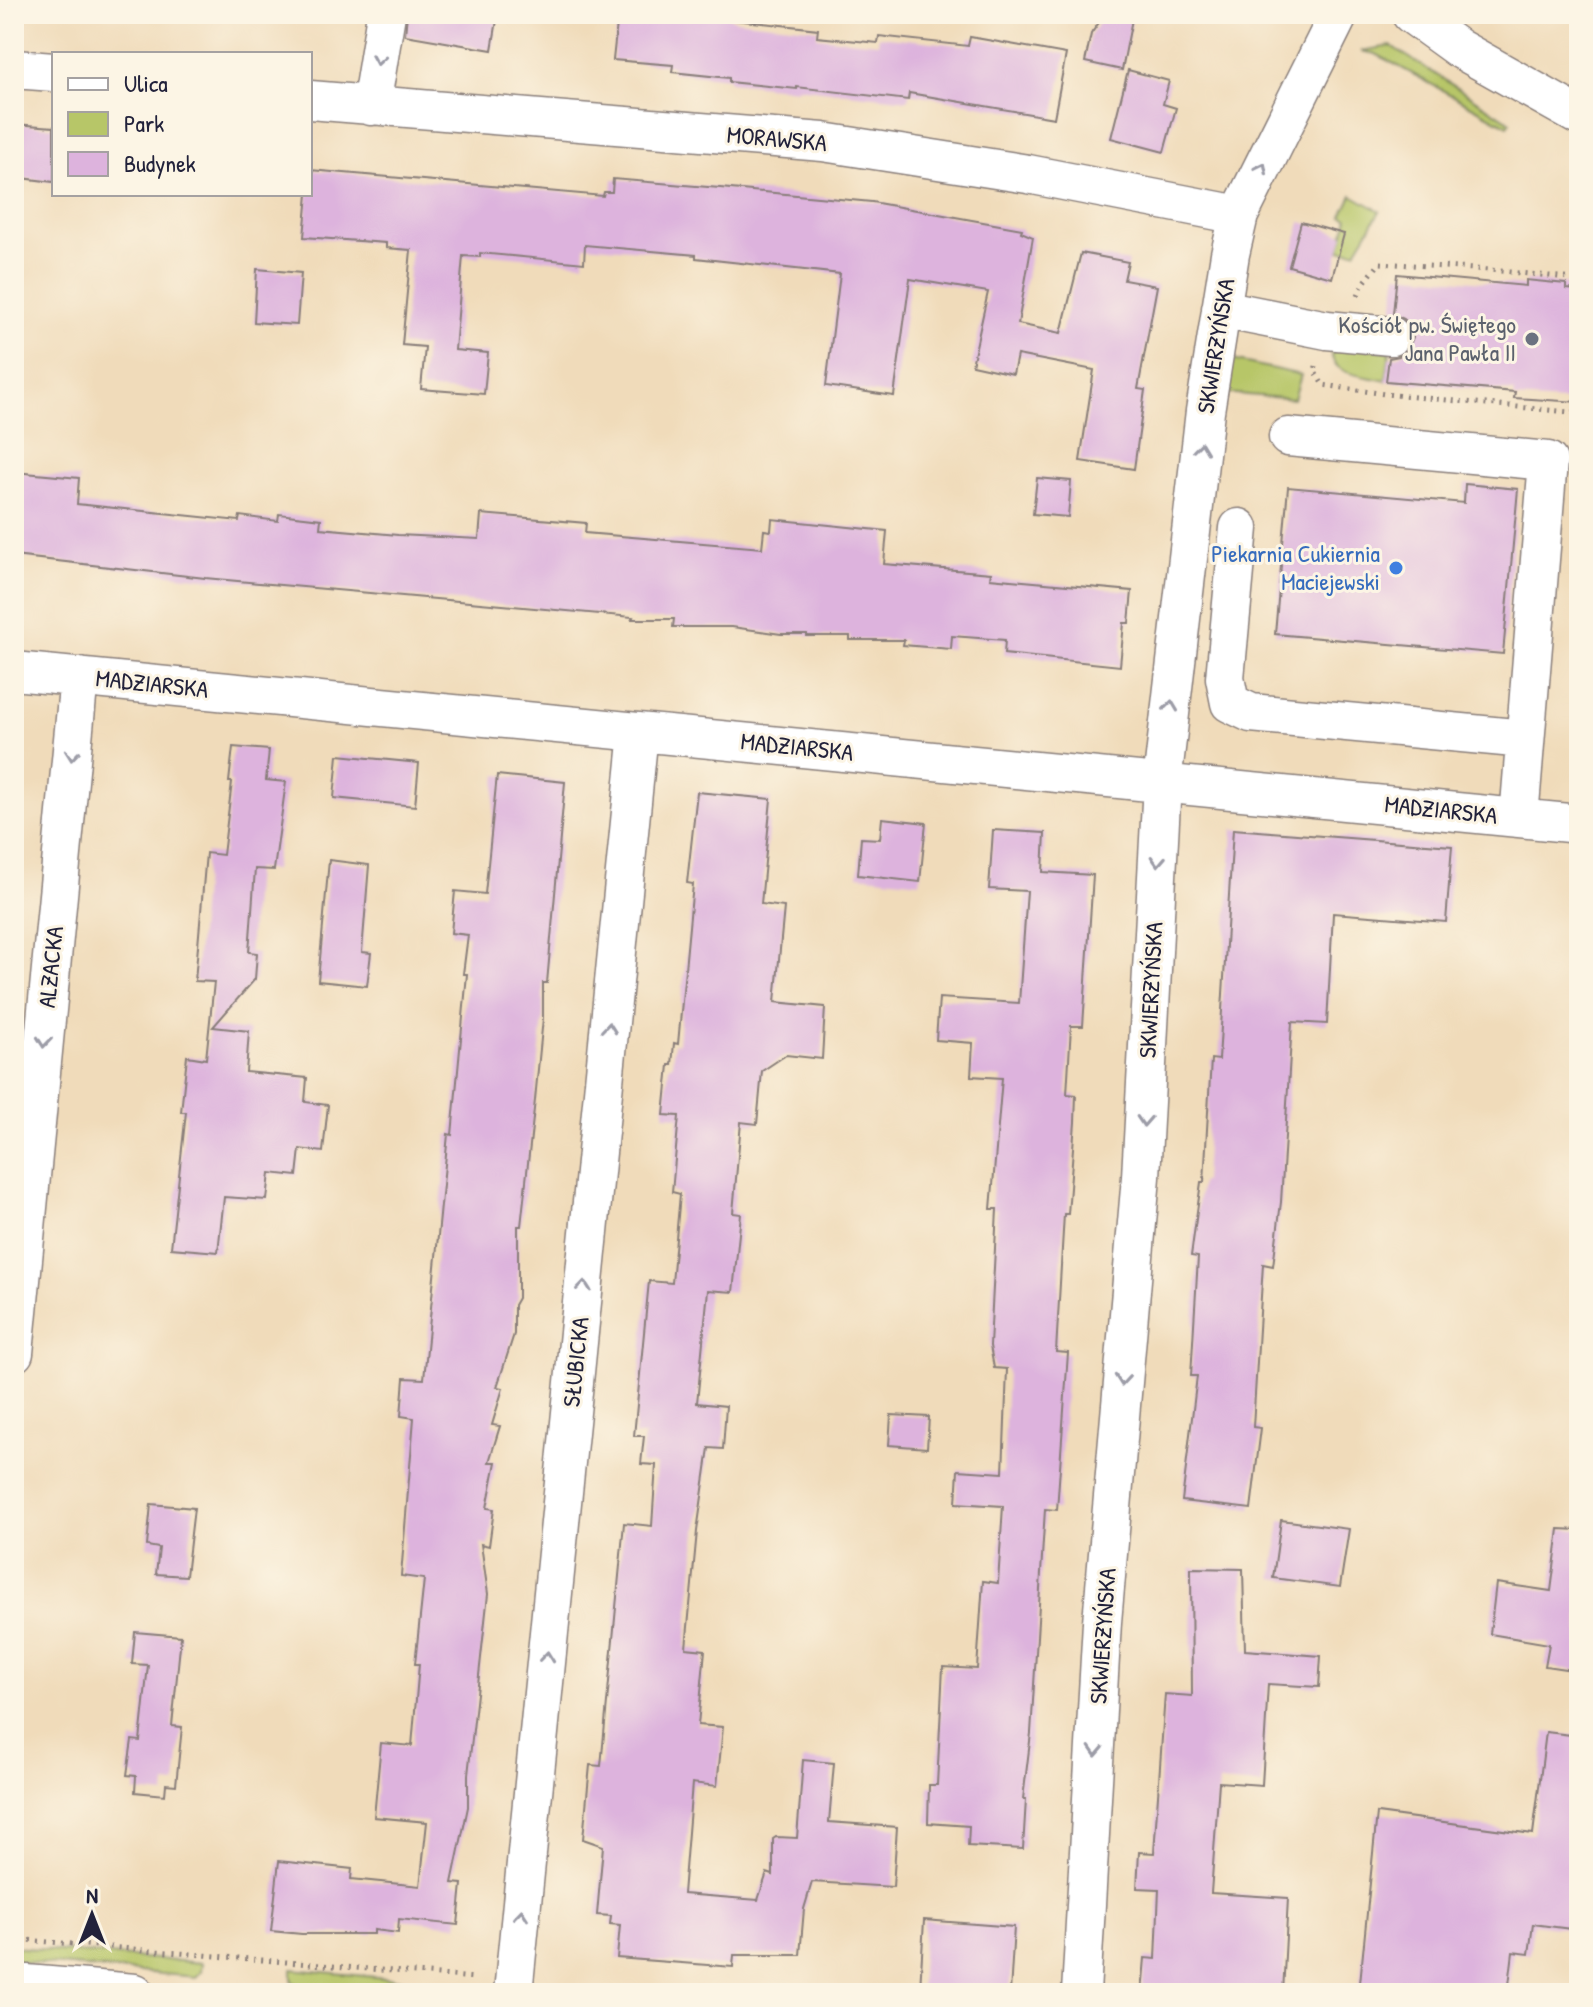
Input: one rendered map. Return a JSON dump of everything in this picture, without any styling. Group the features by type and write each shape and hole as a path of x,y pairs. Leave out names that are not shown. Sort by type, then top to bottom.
{"street":[{"path":"371,106 386,14"},
{"name":"SKWIERZYŃSKA","path":"1081,1993 1102,1622 1141,1177 1162,783 1205,411 1239,215 1339,14"},
{"path":"1411,14 1458,48 1579,116"},
{"path":"14,69 52,72"},
{"name":"MORAWSKA","path":"312,100 823,142 1028,174 1239,215"},
{"path":"1221,309 1327,330 1391,336"},
{"path":"1288,437 1548,461 1519,818"},
{"path":"1239,528 1225,678 1230,703 1251,713 1525,739"},
{"name":"MADZIARSKA","path":"14,671 1579,824"},
{"name":"ALZACKA","path":"14,1353 79,677"},
{"name":"SŁUBICKA","path":"514,1987 639,732"},
{"path":"14,1983 135,1993"}],"path":[{"path":"1355,300 1380,263 1579,279"},
{"path":"1318,358 1315,372 1323,385 1579,413"},
{"path":"14,1939 514,1987"}],"green space":[{"path":"1391,46 1511,122 1508,126 1376,54 1361,51"},
{"path":"1352,195 1380,211 1356,251 1339,250 1348,218 1342,216"},
{"path":"1332,346 1390,351 1386,381 1341,369 1335,364"},
{"path":"1233,360 1301,375 1294,399 1225,393"},
{"path":"14,1947 202,1963 201,1972 196,1977 14,1961"},
{"path":"292,1969 490,1988 482,1993 381,1993 297,1985 292,1981"}],"building":[{"path":"407,14 498,14 492,50 405,35"},
{"path":"618,14 724,14 735,20 818,29 817,37 878,43 879,36 968,46 970,37 1066,54 1054,118 909,93 908,100 729,82 729,78 672,72 673,65 613,60"},
{"path":"1105,14 1133,14 1122,70 1085,62 1091,34"},
{"path":"1128,70 1169,81 1163,104 1176,108 1164,152 1111,138"},
{"path":"14,124 52,127 52,182 14,177"},
{"path":"312,170 603,196 604,192 612,192 613,179 872,202 1022,229 1021,232 1033,237 1018,324 1061,333 1081,253 1128,262 1124,280 1157,286 1138,389 1145,390 1134,469 1080,461 1094,370 1017,355 1013,374 972,365 988,292 910,279 894,396 826,386 840,274 696,258 696,255 585,245 584,263 480,253 480,257 463,256 455,350 488,353 484,394 421,389 425,347 402,345 411,250 386,248 386,243 304,237 308,196 312,196"},
{"path":"1301,222 1344,234 1332,278 1289,266"},
{"path":"257,269 301,273 297,325 254,322"},
{"path":"1397,274 1526,286 1526,280 1566,284 1566,289 1579,290 1579,402 1514,398 1515,392 1386,381 1389,358 1399,356 1408,349 1413,337 1411,326 1393,314"},
{"path":"14,472 79,478 77,504 239,521 240,516 278,521 279,514 321,519 320,528 398,535 479,539 481,514 586,523 585,533 762,548 764,530 771,531 772,519 887,531 884,564 991,573 990,578 1132,591 1129,623 1124,623 1120,666 1004,654 1005,640 952,636 951,649 903,645 904,640 850,640 850,636 807,636 732,627 673,627 674,619 632,619 205,578 14,556"},
{"path":"1037,478 1071,481 1068,517 1033,514"},
{"name":"Piekarnia Cukiernia Maciejewski","path":"1465,484 1518,489 1503,654 1275,634 1288,487 1464,503"},
{"path":"233,747 269,750 266,780 286,782 274,870 255,869 249,952 257,953 255,979 213,1027 249,1031 246,1072 307,1078 305,1102 328,1105 323,1152 300,1149 297,1176 270,1173 267,1200 224,1197 218,1252 171,1248 186,1112 181,1112 187,1056 206,1059 214,982 195,981 206,853 223,855"},
{"path":"338,755 419,763 415,806 334,798"},
{"path":"497,775 565,782 547,983 543,983 535,1100 521,1226 518,1226 518,1298 514,1305 514,1334 497,1387 503,1388 492,1425 500,1426 489,1462 496,1462 487,1508 494,1509 489,1546 481,1544 488,1594 468,1775 468,1807 452,1883 462,1884 458,1925 399,1919 398,1933 374,1930 374,1934 271,1931 279,1861 352,1869 351,1879 420,1886 427,1822 374,1817 381,1743 412,1746 419,1664 415,1664 424,1579 401,1576 414,1418 401,1416 404,1378 424,1379 448,1134 452,1135 468,935 451,933 455,891 485,894"},
{"path":"697,792 771,799 761,904 784,907 775,1002 825,1007 822,1059 786,1055 762,1071 757,1124 741,1122 733,1213 741,1214 733,1292 708,1290 697,1403 726,1406 723,1449 709,1448 697,1531 686,1648 705,1650 698,1725 723,1727 717,1786 692,1783 683,1894 758,1900 767,1873 773,1875 773,1839 797,1838 803,1760 834,1763 829,1822 897,1827 893,1887 812,1882 804,1909 800,1955 734,1955 733,1967 617,1958 620,1925 610,1924 611,1916 597,1915 603,1846 583,1839 590,1765 601,1766 624,1523 652,1526 656,1465 641,1464 644,1436 634,1436 649,1281 672,1283 680,1194 672,1192 679,1116 664,1115 669,1065 672,1065 674,1043 678,1044 693,884 687,883"},
{"path":"882,818 926,823 920,882 858,875 861,838 880,839"},
{"path":"1233,829 1452,846 1446,922 1333,913 1327,1024 1292,1022 1281,1202 1273,1266 1263,1264 1253,1427 1261,1428 1251,1509 1182,1501 1197,1376 1191,1376 1198,1257 1191,1256 1201,1182 1204,1182 1211,1059 1219,1060"},
{"path":"993,830 1045,833 1043,872 1093,875 1083,1026 1071,1026 1067,1094 1076,1095 1075,1122 1068,1214 1064,1214 1056,1352 1068,1353 1057,1510 1045,1509 1031,1733 1023,1799 1026,1799 1023,1849 968,1846 969,1826 928,1823 929,1785 937,1785 943,1667 977,1669 983,1581 998,1583 1003,1506 956,1503 958,1470 1003,1473 1007,1369 994,1368 990,1346 997,1209 991,1209 1002,1078 971,1076 973,1043 936,1040 939,998 1019,1003 1027,891 989,889"},
{"path":"329,860 369,865 362,952 371,953 367,986 318,981"},
{"path":"891,1415 929,1417 927,1448 889,1445"},
{"path":"151,1504 194,1508 186,1576 156,1574 159,1548 147,1546"},
{"path":"1281,1520 1349,1529 1340,1587 1273,1578"},
{"path":"1559,1529 1579,1530 1579,1671 1545,1666 1549,1644 1490,1634 1496,1583 1551,1591"},
{"path":"1191,1568 1243,1569 1245,1650 1321,1656 1319,1687 1268,1684 1262,1785 1219,1782 1211,1893 1288,1898 1283,1993 1142,1993 1145,1958 1156,1959 1159,1889 1137,1888 1139,1852 1154,1853 1165,1694 1192,1696"},
{"path":"135,1632 181,1636 172,1726 182,1727 176,1785 166,1784 165,1795 135,1792 136,1776 127,1775 132,1740 140,1741 148,1665 132,1664"},
{"path":"1546,1732 1579,1736 1579,1930 1533,1924 1529,1954 1513,1952 1508,1993 1359,1993 1377,1813 1533,1834"},
{"path":"924,1920 1014,1927 1010,1993 920,1990"}],"place":[{"name":"Kościół pw. Świętego Jana Pawła II","path":"1532,339"},
{"name":"Piekarnia Cukiernia Maciejewski","path":"1396,568"}]}
